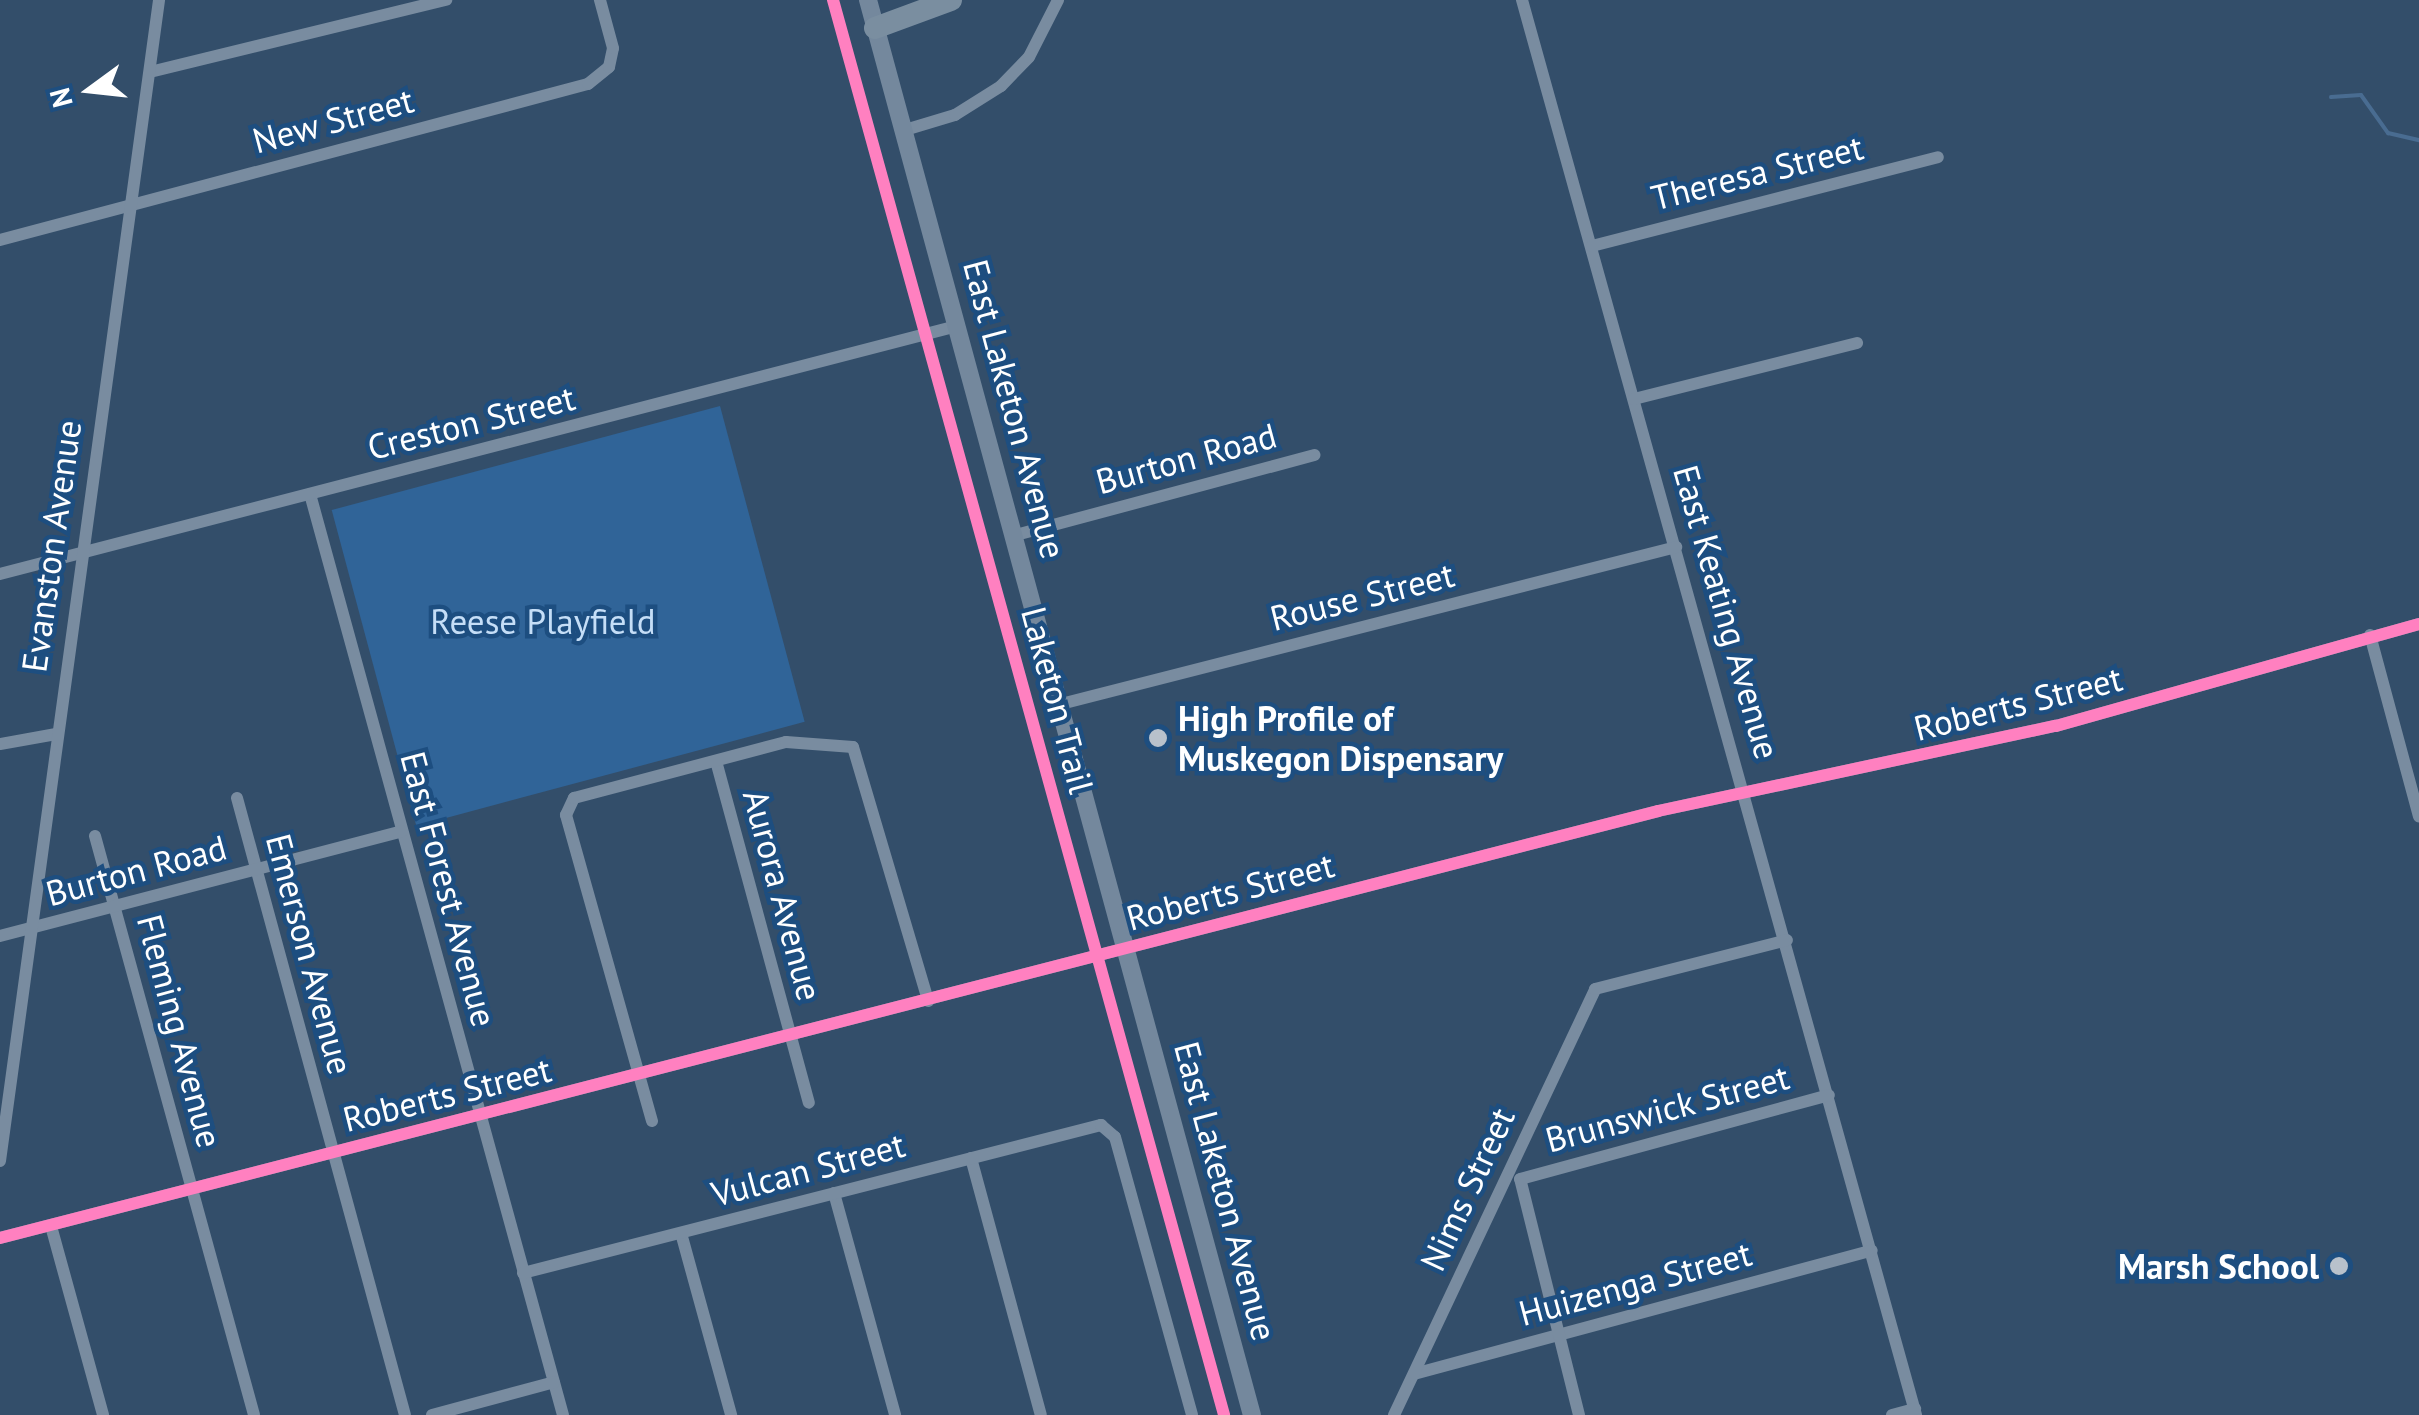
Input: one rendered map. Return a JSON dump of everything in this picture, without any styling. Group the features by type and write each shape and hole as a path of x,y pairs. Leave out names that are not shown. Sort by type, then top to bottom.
{"highway":[{"path":"876,28 937,0"},
{"path":"876,28 950,0"}],"main road":[{"name":"East Laketon Avenue","path":"868,0 1252,1415"}],"street":[{"name":"Evanston Avenue","path":"0,1161 4,1105 159,0"},
{"path":"150,72 446,0"},
{"name":"New Street","path":"0,240 588,84 609,67 612,48 600,0"},
{"path":"905,130 955,116 1000,86 1029,57 1058,0"},
{"name":"East Keating Avenue","path":"1522,0 1749,798 1915,1412"},
{"name":"Theresa Street","path":"1592,246 1938,157"},
{"name":"Creston Street","path":"0,574 957,326"},
{"path":"1634,399 1856,343"},
{"name":"Burton Road","path":"1016,535 1314,455"},
{"name":"East Forest Avenue","path":"310,494 563,1415"},
{"name":"Rouse Street","path":"1062,704 1676,547"},
{"name":"Roberts Street","path":"0,1238 1658,811 1749,798 2056,726 2419,624"},
{"path":"2370,636 2419,816"},
{"path":"0,744 56,734"},
{"path":"652,1121 570,802 786,742 837,744 860,755 928,1001"},
{"name":"Aurora Avenue","path":"716,761 809,1103"},
{"name":"Emerson Avenue","path":"236,798 405,1415"},
{"name":"Burton Road","path":"0,936 402,832"},
{"name":"Fleming Avenue","path":"95,836 254,1415"},
{"name":"Nims Street","path":"1394,1415 1595,989 1786,940"},
{"name":"Brunswick Street","path":"1558,1335 1520,1179 1829,1095"},
{"name":"Vulcan Street","path":"524,1273 971,1158 1108,1127 1192,1415"},
{"path":"971,1158 1042,1415"},
{"path":"834,1193 895,1415"},
{"path":"50,1226 103,1415"},
{"path":"681,1233 731,1415"},
{"name":"Huizenga Street","path":"1414,1374 1872,1250"},
{"path":"1558,1335 1578,1415"},
{"path":"432,1415 554,1382"},
{"path":"1892,1415 1915,1412"}],"green space":[{"name":"Reese Playfield","path":"720,406 805,722 416,826 332,510"}],"waterway":[{"path":"2331,97 2361,95 2388,133 2419,140"}],"cycle path":[{"name":"Laketon Trail","path":"833,0 1224,1415"},
{"path":"0,1238 1658,811 2056,726 2419,624"}],"place":[{"name":"High Profile of Muskegon Dispensary","path":"1158,738"},
{"name":"Marsh School","path":"2339,1266"}]}
